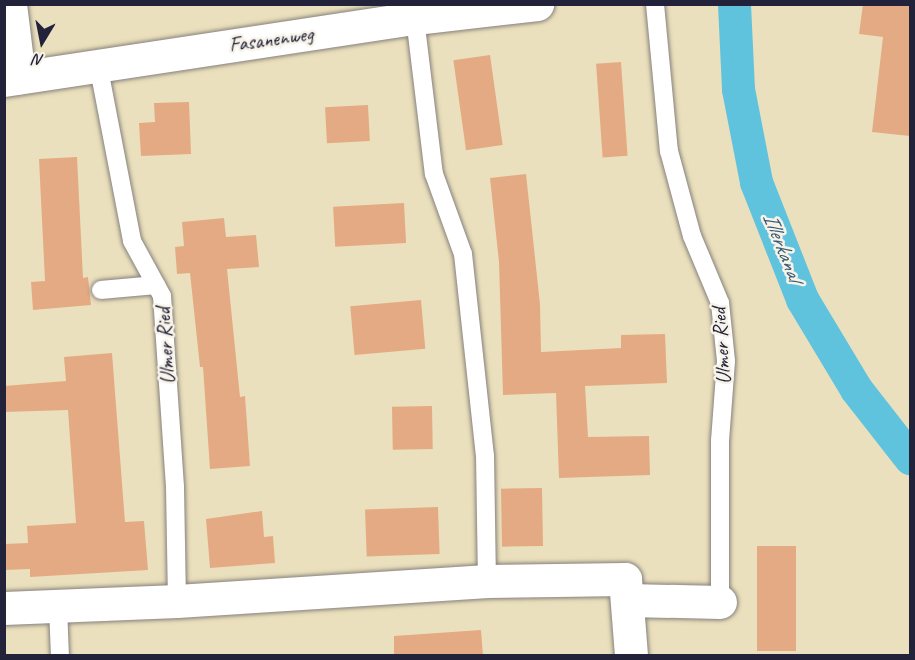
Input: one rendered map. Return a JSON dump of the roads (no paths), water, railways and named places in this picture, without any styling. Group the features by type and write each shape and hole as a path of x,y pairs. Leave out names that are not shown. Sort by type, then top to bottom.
{"street":[{"path":"10,4 12,78"},
{"name":"Fasanenweg","path":"12,78 415,18 537,4"},
{"path":"4,608 177,601 487,581 625,579 631,656"},
{"name":"Ulmer Ried","path":"627,600 720,603"}],"lane":[{"name":"Ulmer Ried","path":"655,4 669,151 692,236 720,303 726,361 720,440 720,603"},
{"path":"415,18 434,174 464,254 485,455 487,581"},
{"name":"Ulmer Ried","path":"98,64 132,241 162,296 173,452 177,601"},
{"path":"101,290 156,285"},
{"path":"58,607 60,656"}],"waterway":[{"name":"Illerkanal","path":"734,4 738,89 756,182 802,299 856,389 910,458"}]}
